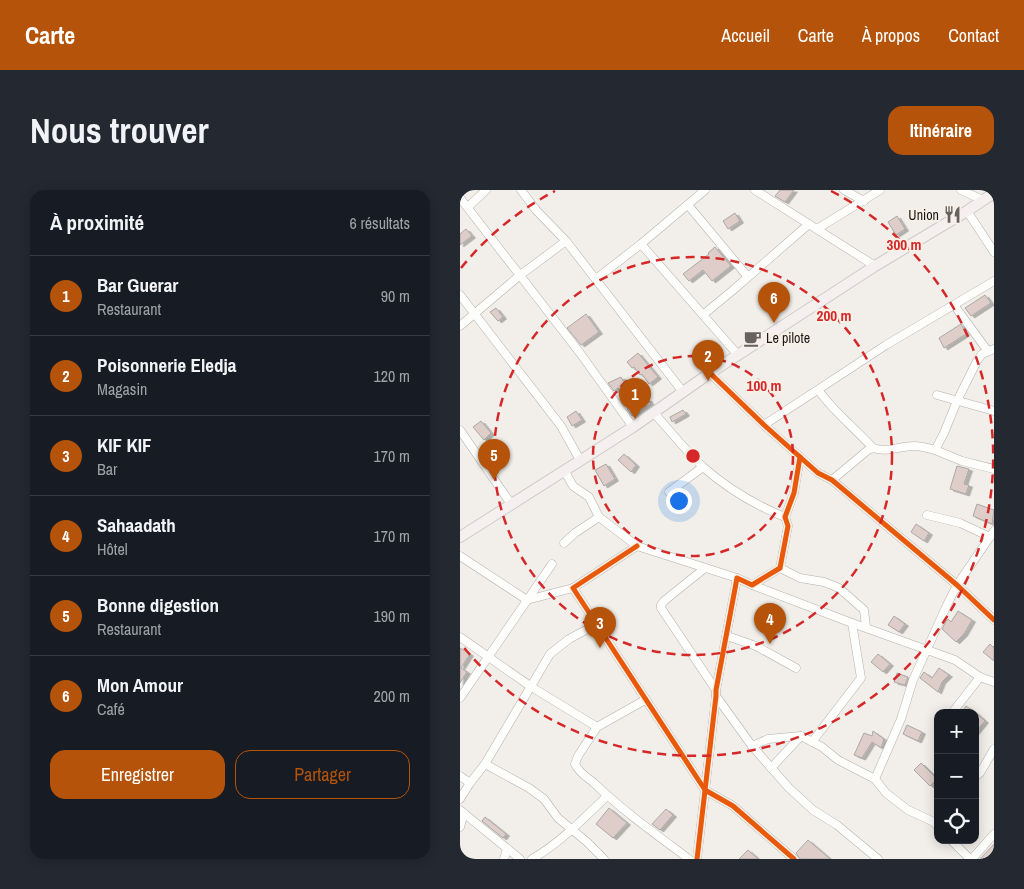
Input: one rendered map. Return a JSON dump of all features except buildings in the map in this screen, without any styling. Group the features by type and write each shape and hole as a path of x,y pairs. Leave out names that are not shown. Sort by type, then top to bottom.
{"main road":[{"path":"460,537 633,427 710,373 875,266 967,211 992,192"}],"street":[{"path":"468,206 486,190"},
{"path":"521,190 536,210 566,241 684,392"},
{"path":"596,279 705,190"},
{"path":"755,190 875,266"},
{"path":"844,190 864,201"},
{"path":"817,229 880,190"},
{"path":"961,190 983,200"},
{"path":"460,198 597,376 633,427"},
{"path":"688,205 748,277"},
{"path":"967,211 994,252"},
{"path":"704,314 809,224"},
{"path":"460,326 519,276 566,241"},
{"path":"641,244 738,355"},
{"path":"764,425 886,345 994,281"},
{"path":"460,295 561,426 580,460"},
{"path":"935,450 977,361 982,354 991,350 954,305"},
{"path":"710,373 818,473 832,480 957,585 994,620"},
{"path":"819,390 830,406 873,448 878,450 895,450 914,446 935,450 962,461 994,470"},
{"path":"937,395 994,411"},
{"path":"654,413 703,467 738,494 785,517"},
{"path":"460,430 511,504"},
{"path":"832,480 873,448"},
{"path":"752,585 780,568 788,526 785,517 794,493 800,457"},
{"path":"669,492 703,467"},
{"path":"564,470 573,486 589,497 600,516 637,546 737,578 955,660 980,677 994,682"},
{"path":"875,779 883,756 889,748 901,719 913,680 926,649 957,585 992,534 927,515"},
{"path":"564,543 600,516"},
{"path":"460,556 527,600 573,588 637,546"},
{"path":"460,698 552,564"},
{"path":"705,568 664,601 661,608 752,746 771,768 813,810 837,825 878,859"},
{"path":"780,568 800,578 824,582 840,588 864,610 866,627"},
{"path":"697,859 716,693 737,578"},
{"path":"573,588 705,790 733,806 794,859"},
{"path":"812,742 861,678 852,622"},
{"path":"460,799 485,764 550,654 569,639 597,624"},
{"path":"727,636 756,646 796,668"},
{"path":"460,637 530,686 597,726"},
{"path":"955,709 980,677"},
{"path":"645,700 597,726 575,764 578,771 607,796 689,859"},
{"path":"752,746 768,739 801,736 822,747 838,760 875,779 886,793 908,810 934,821"},
{"path":"771,768 801,736"},
{"path":"979,774 994,749"},
{"path":"485,764 529,788 544,799 558,818 604,859"},
{"path":"460,776 470,783"},
{"path":"532,859 544,852 572,829 607,796"},
{"path":"460,827 462,812"},
{"path":"462,812 520,859"},
{"path":"955,844 971,859 993,836"},
{"path":"504,859 507,849"}],"cycle path":[{"path":"710,373 818,473 832,480 957,585 994,620"},
{"path":"697,859 716,690 737,578 752,585 780,568 788,526 785,517 794,493 800,457"},
{"path":"637,546 573,588 705,790 733,806 794,859"}],"place":[{"name":"Union","path":"953,215"},
{"name":"Mon Amour","path":"774,323"},
{"name":"Le pilote","path":"752,338"},
{"name":"Poisonnerie Eledja","path":"708,381"},
{"name":"Bar Guerar","path":"635,419"},
{"name":"Bonne digestion","path":"494,480"},
{"name":"Sahaadath","path":"770,644"},
{"name":"KIF KIF","path":"600,648"}]}
